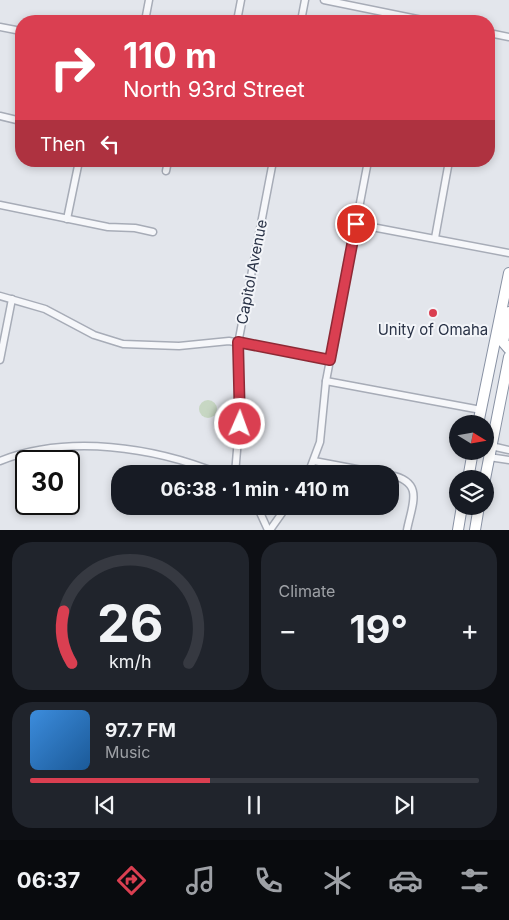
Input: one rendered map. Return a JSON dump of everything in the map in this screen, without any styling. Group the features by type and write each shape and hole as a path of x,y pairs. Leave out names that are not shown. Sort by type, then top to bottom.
{"highway":[{"path":"480,415 509,273"},
{"path":"509,312 503,342 509,349"},
{"path":"494,431 509,357"},
{"path":"458,530 460,515"},
{"path":"475,530 478,515"}],"street":[{"path":"146,15 149,0"},
{"path":"238,15 241,0"},
{"path":"302,15 305,0"},
{"path":"324,0 384,15"},
{"path":"0,27 15,31"},
{"path":"495,34 509,37"},
{"path":"0,116 15,120"},
{"path":"67,219 78,167"},
{"path":"166,171 167,167"},
{"name":"Capitol Avenue","path":"236,465 241,403 238,342 272,167"},
{"path":"312,465 322,435 326,381 367,167"},
{"path":"434,238 449,167"},
{"path":"0,205 108,227 135,228 153,232"},
{"path":"356,224 509,253"},
{"path":"0,296 45,310 109,341 143,346 238,342 330,360"},
{"path":"0,360 12,299"},
{"path":"326,381 481,410"},
{"path":"0,461 28,452 66,448 122,449 170,457 194,465"},
{"path":"494,451 509,450"},
{"path":"494,453 509,460"},
{"path":"314,461 335,465"},
{"path":"399,477 404,478 413,487 414,497 407,530"},
{"path":"262,515 269,530 280,515"}],"green space":[{"path":"208,400 214,403 217,409 214,415 208,418 202,415 199,409 202,403"}],"place":[{"name":"Unity of Omaha","path":"433,313"}],"route":[{"path":"240,424 241,392 238,342 330,360 356,224"}]}
